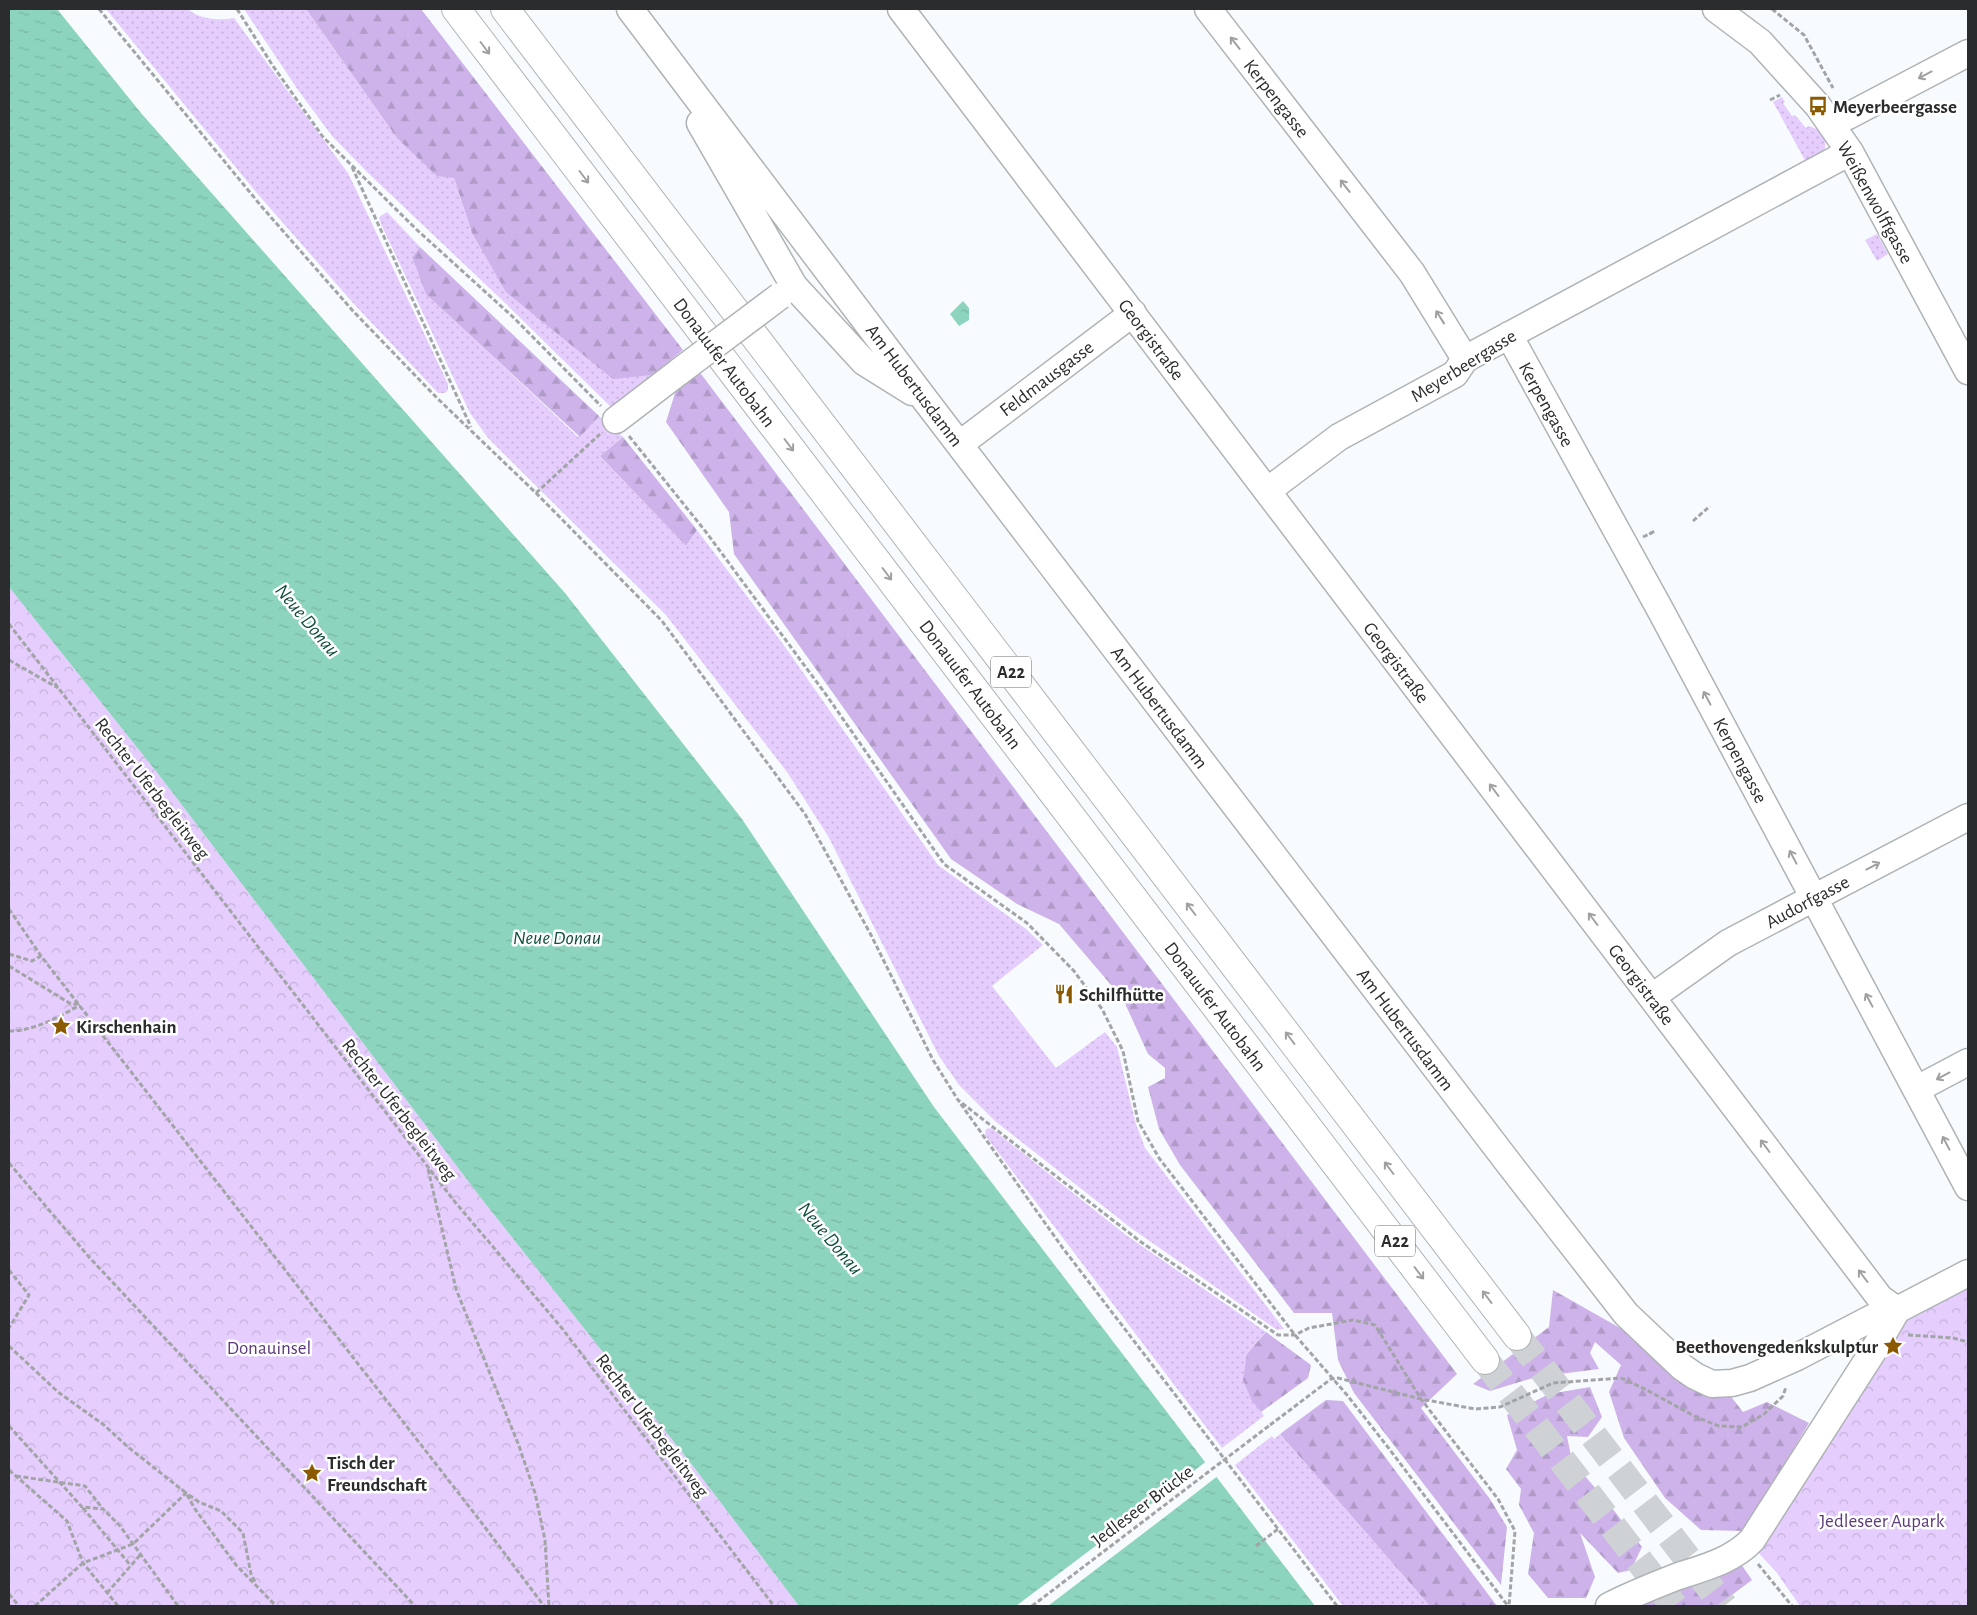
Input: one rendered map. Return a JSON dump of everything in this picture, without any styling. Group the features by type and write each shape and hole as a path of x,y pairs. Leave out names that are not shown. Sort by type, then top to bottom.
{"highway":[{"name":"Donauufer Autobahn","path":"456,9 1485,1360"},
{"name":"Donauufer Autobahn","path":"505,9 1517,1336"}],"street":[{"name":"Am Hubertusdamm","path":"630,9 926,401 1626,1314 1682,1367 1712,1384 1732,1383 1750,1378 1797,1357 1872,1318 1897,1310"},
{"name":"Georgistraße","path":"901,9 1880,1298 1897,1310"},
{"name":"Kerpengasse","path":"1208,9 1412,273 1465,359"},
{"name":"Weißenwolffgasse","path":"1716,9 1760,42 1818,106 1830,123 1850,152 1968,371"},
{"path":"1830,123 1848,116 1968,53"},
{"path":"697,96 700,124 787,291 864,362 926,401"},
{"name":"Meyerbeergasse","path":"1267,491 1339,437 1455,374 1465,359 1850,152"},
{"path":"616,420 787,291"},
{"name":"Feldmausgasse","path":"960,444 1133,313"},
{"name":"Kerpengasse","path":"1508,336 1662,613 1968,1187"},
{"name":"Audorfgasse","path":"1652,997 1728,943 1968,817"},
{"path":"1917,1089 1968,1062"},
{"path":"1609,1606 1650,1588 1718,1563 1744,1548 1752,1540 1897,1310 1968,1273"}],"path":[{"path":"99,9 262,207 353,311 437,398 536,493 662,621 806,814 872,935 933,1060 958,1100 1062,1247 1337,1606"},
{"path":"237,9 273,66 323,136 416,230 513,317 616,420 706,532 827,696 944,864 1028,923 1074,971 1102,1008 1123,1051 1138,1121 1159,1158 1295,1336 1347,1395 1387,1446 1508,1606"},
{"path":"1770,100 1780,94"},
{"path":"351,164 472,430"},
{"path":"536,493 616,420"},
{"path":"1693,521 1710,506"},
{"name":"Rechter Uferbegleitweg","path":"9,624 428,1167 484,1238 561,1327 774,1606"},
{"path":"9,660 60,689"},
{"path":"9,909 41,956 469,1506 544,1606"},
{"path":"9,954 32,961 41,956"},
{"path":"9,966 71,1004 80,1004"},
{"path":"9,1031 18,1031 57,1018 80,1004"},
{"path":"958,1100 1141,1242 1278,1335 1295,1336 1309,1328 1353,1320 1375,1325 1421,1399 1498,1499 1515,1532 1508,1606"},
{"path":"9,1163 96,1264 415,1606"},
{"path":"428,1167 437,1213 456,1289 519,1446 537,1500 545,1540 549,1606"},
{"path":"9,1270 29,1295 9,1328"},
{"path":"1882,1335 1923,1335 1953,1338 1968,1342"},
{"path":"9,1347 58,1392 104,1425 128,1447 186,1493 199,1502 221,1511 243,1533 251,1574 257,1586"},
{"path":"1331,1379 1338,1378 1421,1399 1475,1409 1500,1406 1553,1383 1621,1378 1645,1389"},
{"name":"Jedleseer Brücke","path":"1032,1606 1331,1379"},
{"path":"9,1426 63,1484 131,1566"},
{"path":"9,1470 67,1521 83,1563 118,1606"},
{"path":"15,1476 85,1486 103,1510 120,1526 178,1606"},
{"path":"35,1606 83,1563 133,1544 186,1493"},
{"path":"186,1493 195,1509 236,1565 276,1606"},
{"path":"82,1507 103,1510"},
{"path":"1256,1546 1278,1529"},
{"path":"1744,1548 1792,1606"},
{"path":"107,1593 141,1554"},
{"path":"9,1594 19,1606"}],"green space":[{"path":"106,9 188,9 197,15 210,18 234,18 348,173 448,384 448,390 445,393 438,393 353,303 256,192"},
{"path":"244,9 306,9 397,138 454,178 472,233 652,375 667,372 616,412 332,136 298,90"},
{"path":"306,9 421,9 683,350 652,375 613,379 506,292 472,233 454,178 437,176 397,138"},
{"path":"1782,97 1785,102 1783,103 1792,116 1795,115 1806,128 1809,126 1821,132 1825,138 1824,152 1807,164 1773,102"},
{"path":"387,212 420,247 412,257 427,294 578,437 599,416 623,437 600,456 686,546 697,530 783,644 938,865 1026,929 1043,945 992,986 1056,1068 1105,1032 1117,1047 1136,1124 1145,1148 1284,1329 1277,1330 1131,1228 995,1121 959,1085 939,1056 828,836 787,772 666,615 488,438 470,413 381,224 379,217"},
{"path":"1877,234 1888,254 1877,261 1865,240"},
{"path":"420,247 599,416 580,437 426,294 412,257"},
{"path":"698,370 1457,1374 1421,1408 1490,1499 1507,1527 1501,1585 1354,1393 1338,1360 1332,1313 1294,1313 1180,1165 1159,1129 1148,1087 1165,1078 1165,1068 1148,1054 1123,999 1059,924 1017,904 951,859 734,554 729,512 666,422 676,390"},
{"path":"623,437 697,530 686,546 600,456"},
{"name":"Donauinsel","path":"9,587 159,775 484,1202 693,1466 799,1606 9,1606"},
{"path":"991,1128 1126,1235 1266,1332 1247,1354 1261,1412 1264,1416 1222,1448 985,1135 986,1129"},
{"name":"Jedleseer Aupark","path":"1968,1287 1968,1606 1800,1606 1777,1573 1755,1549 1892,1338 1907,1320"},
{"path":"1553,1290 1636,1337 1729,1394 1743,1412 1767,1402 1809,1423 1745,1531 1701,1530 1665,1498 1624,1438 1609,1392 1621,1365 1595,1342 1590,1353 1599,1369 1536,1377 1490,1391 1473,1384 1549,1327"},
{"path":"1266,1332 1311,1365 1308,1378 1261,1412 1252,1401 1243,1380 1247,1354"},
{"path":"1590,1387 1602,1417 1588,1437 1567,1436 1572,1461 1609,1504 1642,1547 1631,1570 1618,1573 1580,1533 1595,1577 1586,1598 1548,1598 1528,1574 1534,1533 1519,1505 1521,1489 1506,1469 1517,1450 1507,1415 1549,1394"},
{"path":"1326,1400 1343,1401 1497,1606 1430,1606 1280,1434"},
{"path":"1280,1434 1430,1606 1343,1606 1235,1465 1272,1436 1274,1439"},
{"path":"1739,1561 1752,1580 1717,1606 1643,1606 1645,1599"}],"water":[{"name":"Neue Donau","path":"9,9 57,9 141,113 565,593 742,819 934,1107 1315,1606 799,1606 693,1466 484,1202 159,775 9,587"},
{"path":"963,301 969,308 969,320 959,326 950,314"}],"pier":[{"path":"1208,1460 1219,1475 1170,1513 1159,1498"},
{"path":"1159,1498 1170,1513 1048,1606 1016,1606"}],"tunnel":[{"path":"1517,1336 1724,1606"},
{"path":"1485,1360 1674,1606"}],"place":[{"name":"Meyerbeergasse","path":"1818,106"},
{"name":"Schilfhütte","path":"1064,994"},
{"name":"Kirschenhain","path":"61,1026"},
{"name":"Beethovengedenkskulptur","path":"1893,1346"},
{"name":"Tisch der Freundschaft","path":"312,1473"}]}
